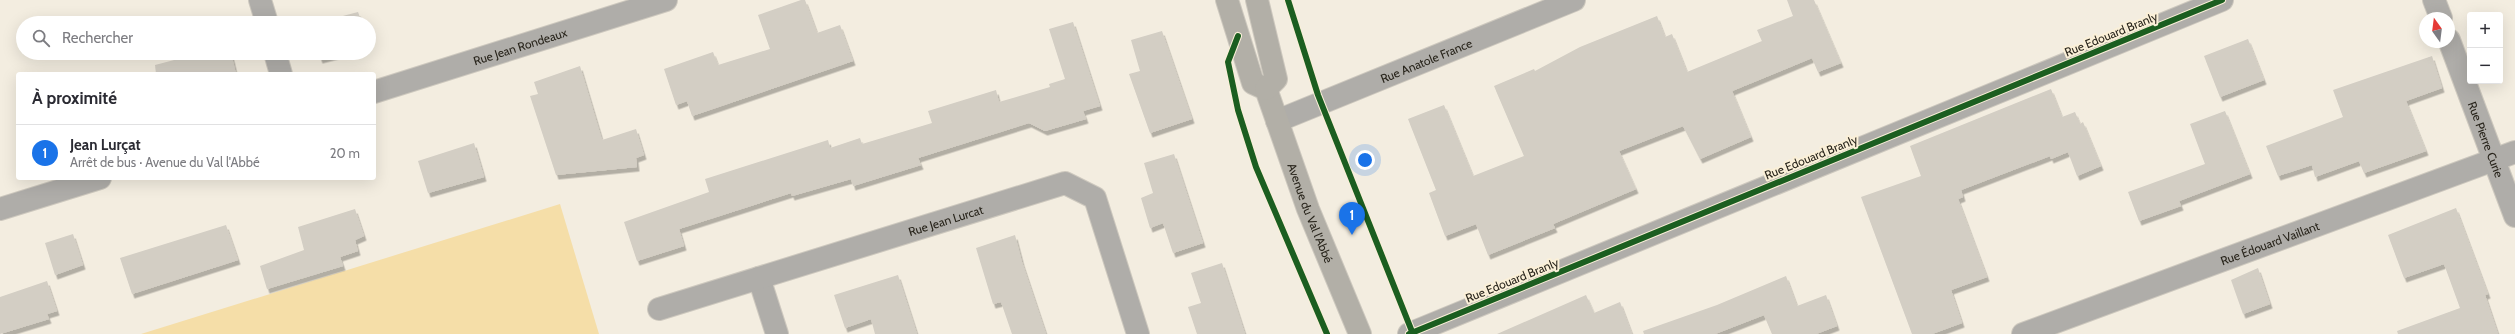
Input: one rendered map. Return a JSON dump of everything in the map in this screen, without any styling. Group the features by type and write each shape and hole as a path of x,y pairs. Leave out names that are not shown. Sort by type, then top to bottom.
{"main road":[{"path":"1227,0 1253,83 1266,89 1276,79 1257,0"},
{"name":"Avenue du Val l'Abbé","path":"1266,89 1308,209 1360,334"}],"street":[{"path":"260,0 265,16"},
{"name":"Rue Jean Rondeaux","path":"376,91 666,0"},
{"name":"Rue Anatole France","path":"1277,121 1574,0"},
{"name":"Rue Edouard Branly","path":"1409,334 2222,0"},
{"path":"2434,0 2439,12"},
{"name":"Rue Pierre Curie","path":"2452,48 2515,216"},
{"path":"277,60 280,72"},
{"name":"Rue Édouard Vaillant","path":"2024,334 2515,152"},
{"path":"0,210 94,180"},
{"name":"Rue Jean Lurcat","path":"659,309 1066,183 1095,198 1138,334"},
{"path":"759,278 777,334"}],"shaded area":[{"path":"560,204 599,334 141,334"}],"building":[{"path":"801,0 805,0 817,33 840,25 853,61 692,116 687,101 676,105 664,69 713,52 718,65 770,49 758,15"},
{"path":"1787,0 1814,0 1841,63 1818,72 1812,58 1732,91 1751,137 1700,159 1683,126 1619,151 1636,189 1553,224 1555,228 1488,255 1476,224 1445,236 1429,193 1436,190 1408,119 1444,105 1473,176 1524,156 1494,86 1534,69 1535,71 1580,47 1657,16 1665,37 1672,34 1687,72 1762,41 1757,30 1793,16"},
{"path":"358,12 359,16 343,16"},
{"path":"1073,22 1100,106 1083,111 1086,119 1045,131 1029,123 918,158 921,165 853,186 851,179 792,196 791,193 679,229 684,246 637,261 624,222 709,192 705,179 828,140 830,148 860,138 862,144 932,123 928,111 996,90 999,102 1050,87 1049,84 1065,79 1049,29"},
{"path":"1162,31 1192,119 1150,133 1129,74 1140,71 1131,40"},
{"path":"2248,39 2264,80 2220,97 2204,56"},
{"path":"2432,56 2442,88 2406,101 2426,151 2364,173 2359,161 2315,177 2312,165 2278,176 2266,146 2343,117 2333,90"},
{"path":"174,60 233,60 236,72 156,72 155,65"},
{"path":"580,66 602,140 636,129 644,155 636,158 637,167 556,175 530,96 538,94 534,82"},
{"path":"2051,89 2062,117 2075,112 2080,124 2083,122 2101,166 2077,176 2068,152 2051,159 2050,156 1961,190 1963,197 1958,199 1987,277 1951,290 1962,323 1932,334 1912,334 1861,197 1921,176 1910,146"},
{"path":"2225,111 2250,174 2179,201 2181,206 2139,221 2128,192 2205,164 2190,124"},
{"path":"474,143 484,177 428,193 418,161"},
{"path":"1174,154 1203,243 1173,253 1163,223 1150,228 1141,198 1153,193 1144,163"},
{"path":"2456,208 2488,294 2485,295 2498,334 2398,334 2397,331 2460,308 2444,264 2404,278 2388,235"},
{"path":"355,209 364,236 355,240 358,251 340,257 343,266 267,289 260,266 304,250 298,227"},
{"path":"226,225 238,260 132,294 120,258"},
{"path":"73,234 83,265 55,275 45,243"},
{"path":"1015,235 1022,262 1046,334 1012,334 1001,302 993,304 976,248"},
{"path":"1222,263 1245,334 1197,334 1188,307 1201,303 1191,273"},
{"path":"2258,268 2270,304 2243,314 2231,280"},
{"path":"898,275 917,334 875,334 871,319 845,328 834,295"},
{"path":"1786,276 1797,306 1826,295 1837,326 1816,334 1772,334 1764,315 1715,334 1644,334 1643,331 1717,305"},
{"path":"47,281 57,311 47,314 49,319 0,334 0,297"},
{"path":"1586,295 1594,313 1620,302 1632,334 1497,334"}],"cycle path":[{"path":"1288,0 1318,95 1413,334"},
{"path":"1409,334 2222,0"},
{"path":"1238,36 1228,62 1238,110 1256,167 1327,334"}],"place":[{"name":"Jean Lurçat","path":"1352,235"}]}
